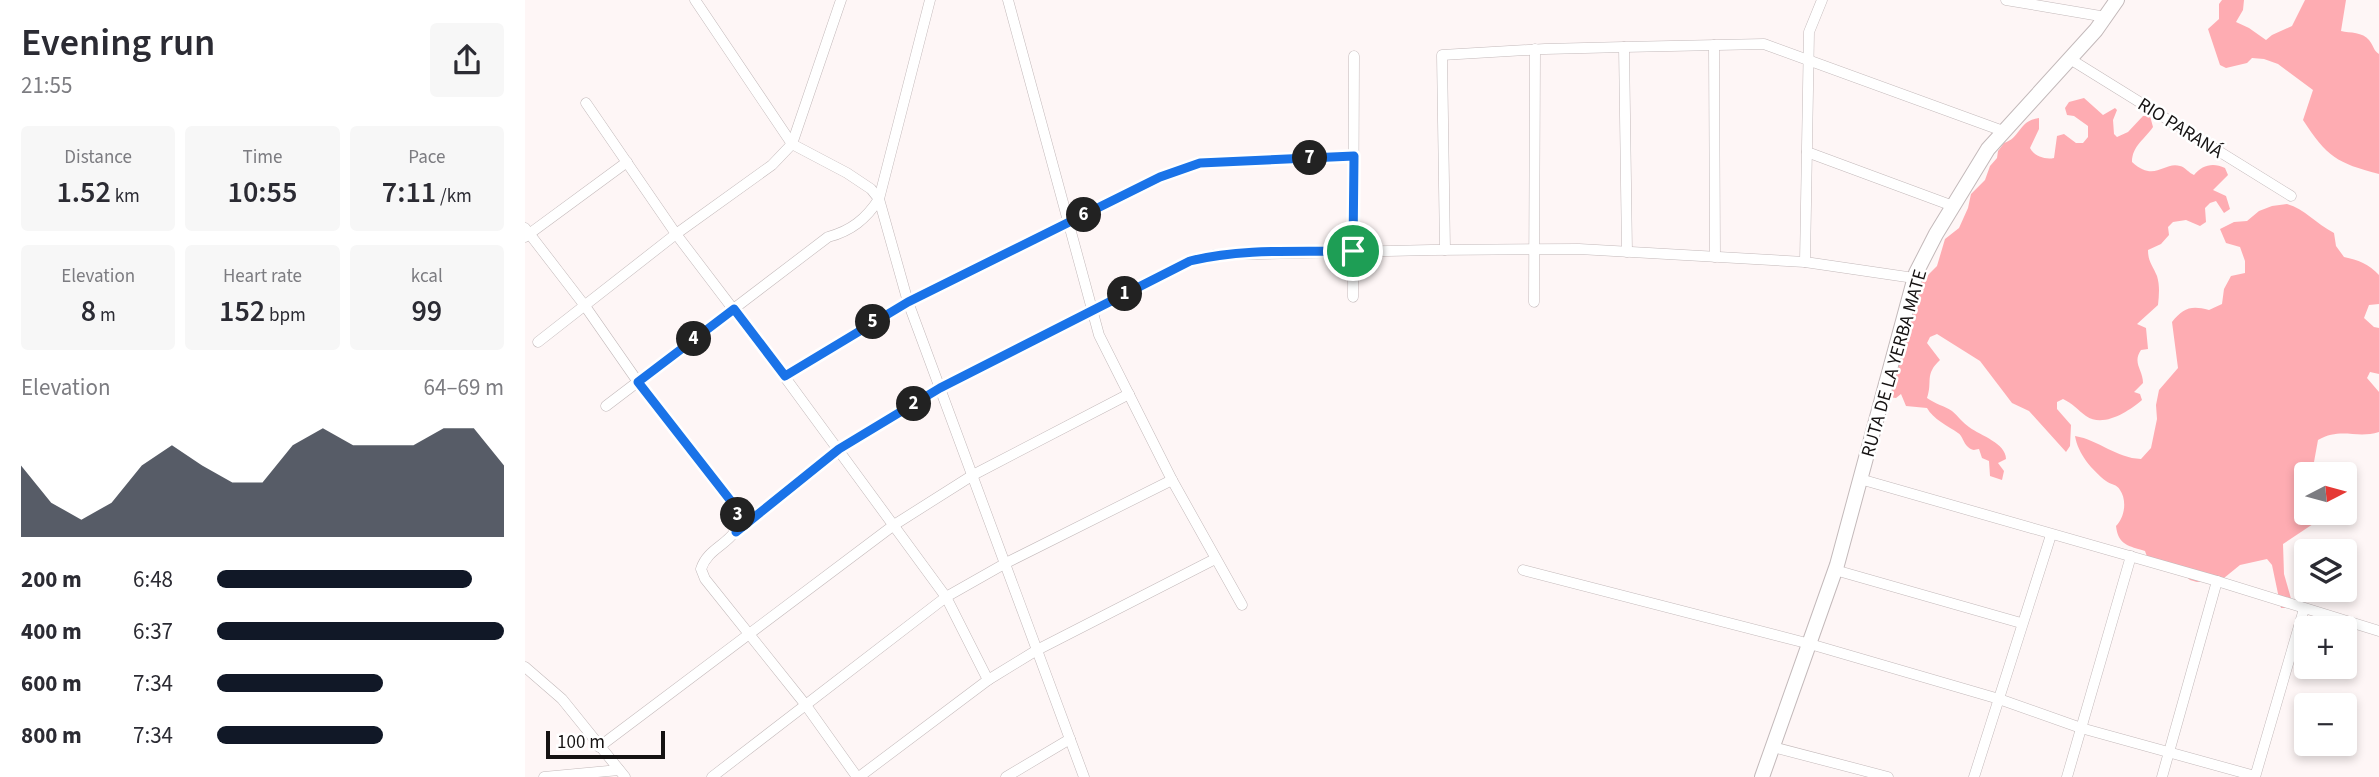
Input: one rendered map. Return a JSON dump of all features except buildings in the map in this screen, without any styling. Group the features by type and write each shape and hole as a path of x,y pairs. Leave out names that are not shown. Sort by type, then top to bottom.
{"main road":[{"name":"RUTA DE LA YERBA MATE","path":"1762,777 1835,570 1914,278 1988,149 2106,18 2117,0"}],"street":[{"path":"695,0 792,144 871,188 879,199 908,302 1084,777"},
{"path":"538,342 677,234 772,165 792,144 841,0"},
{"path":"606,406 828,237 844,233 866,218 879,199 930,0"},
{"path":"1008,0 1099,335 1172,480 1242,605"},
{"path":"1805,262 1809,32 1822,0"},
{"path":"2006,0 2106,18"},
{"path":"1445,250 1442,55 1535,49 1765,44 2003,131"},
{"path":"1714,45 1715,257"},
{"path":"1624,47 1627,252"},
{"path":"1534,302 1535,49"},
{"path":"1353,296 1354,56"},
{"name":"RIO PARANÁ","path":"2070,59 2291,196"},
{"path":"586,103 677,234 785,376 946,597 988,680"},
{"path":"1807,152 1953,206"},
{"path":"785,376 908,302 1160,177 1200,163 1354,156"},
{"path":"627,162 527,233 734,505 740,523 736,532"},
{"path":"1215,559 1037,650 988,680 858,777 805,704 705,579 701,569 704,559 839,449 940,388 1190,261 1214,256 1353,251 1534,249 1805,262 1914,278"},
{"path":"599,747 894,525 973,475 1129,394"},
{"path":"1860,479 2217,581 2379,631"},
{"path":"712,777 946,597 1006,563 1172,480"},
{"path":"1974,777 2051,534"},
{"path":"2067,777 2131,556"},
{"path":"1523,570 1810,644 1999,699 2081,728 2255,777 2304,609"},
{"path":"1835,570 2021,623"},
{"path":"2162,777 2217,581"},
{"path":"525,667 562,699 622,774"},
{"path":"1006,777 1070,739"},
{"path":"1773,747 1888,777"},
{"path":"544,777 622,774"}],"shaded area":[{"path":"2222,0 2244,0 2243,10 2236,22 2266,40 2292,26 2305,0 2346,0 2341,31 2363,36 2379,54 2379,174 2343,162 2319,142 2303,120 2313,90 2278,64 2252,58 2247,63 2226,68 2220,65 2208,29 2219,19 2219,4"},
{"path":"2084,98 2103,115 2115,108 2117,110 2113,120 2114,134 2117,137 2128,132 2143,116 2150,116 2153,127 2133,156 2132,162 2140,168 2153,171 2174,165 2194,175 2208,166 2225,168 2228,175 2213,190 2226,196 2230,209 2224,213 2216,201 2210,203 2205,208 2206,222 2200,226 2186,220 2173,222 2168,227 2169,235 2161,244 2148,250 2158,280 2159,294 2158,305 2137,324 2146,328 2148,349 2141,350 2139,355 2138,363 2143,383 2134,392 2140,394 2142,400 2123,414 2100,420 2086,416 2063,399 2057,402 2057,409 2071,425 2070,446 2066,452 2029,411 2012,403 1980,361 1937,334 1930,337 1927,343 1940,360 1930,374 1927,398 1952,411 2002,449 2006,459 1998,463 2004,471 2002,480 1990,476 1989,461 1982,458 1979,449 1968,447 1960,434 1937,419 1927,408 1906,406 1901,394 1896,398 1889,397 1908,324 1915,310 1919,284 1937,266 1945,239 1959,228 1971,194 1985,180 1998,151 2027,122 2039,118 2039,129 2030,148 2037,155 2054,158 2057,136 2064,134 2076,143 2083,143 2088,137 2088,126 2074,116 2067,115 2065,108 2069,102"},
{"path":"2287,204 2299,209 2334,233 2336,246 2344,257 2363,263 2379,275 2379,304 2369,305 2364,318 2379,328 2379,374 2370,372 2367,378 2379,392 2379,432 2326,436 2318,440 2314,462 2294,462 2294,525 2312,525 2283,544 2284,574 2292,602 2288,608 2281,608 2272,565 2267,559 2240,565 2224,578 2197,582 2190,580 2179,570 2150,565 2145,551 2125,544 2119,537 2116,526 2123,513 2122,494 2091,467 2082,455 2075,436 2132,458 2141,459 2151,448 2159,390 2178,368 2172,322 2188,309 2209,310 2222,304 2224,289 2231,276 2245,273 2245,261 2240,247 2226,243 2220,229 2234,222 2247,221 2259,211"}],"route":[{"path":"1354,156 1353,251 1235,254 1190,261 940,388 839,449 736,532 740,523 734,505 638,382 734,309 785,376 908,302 1160,177 1200,163 1354,156"}]}
